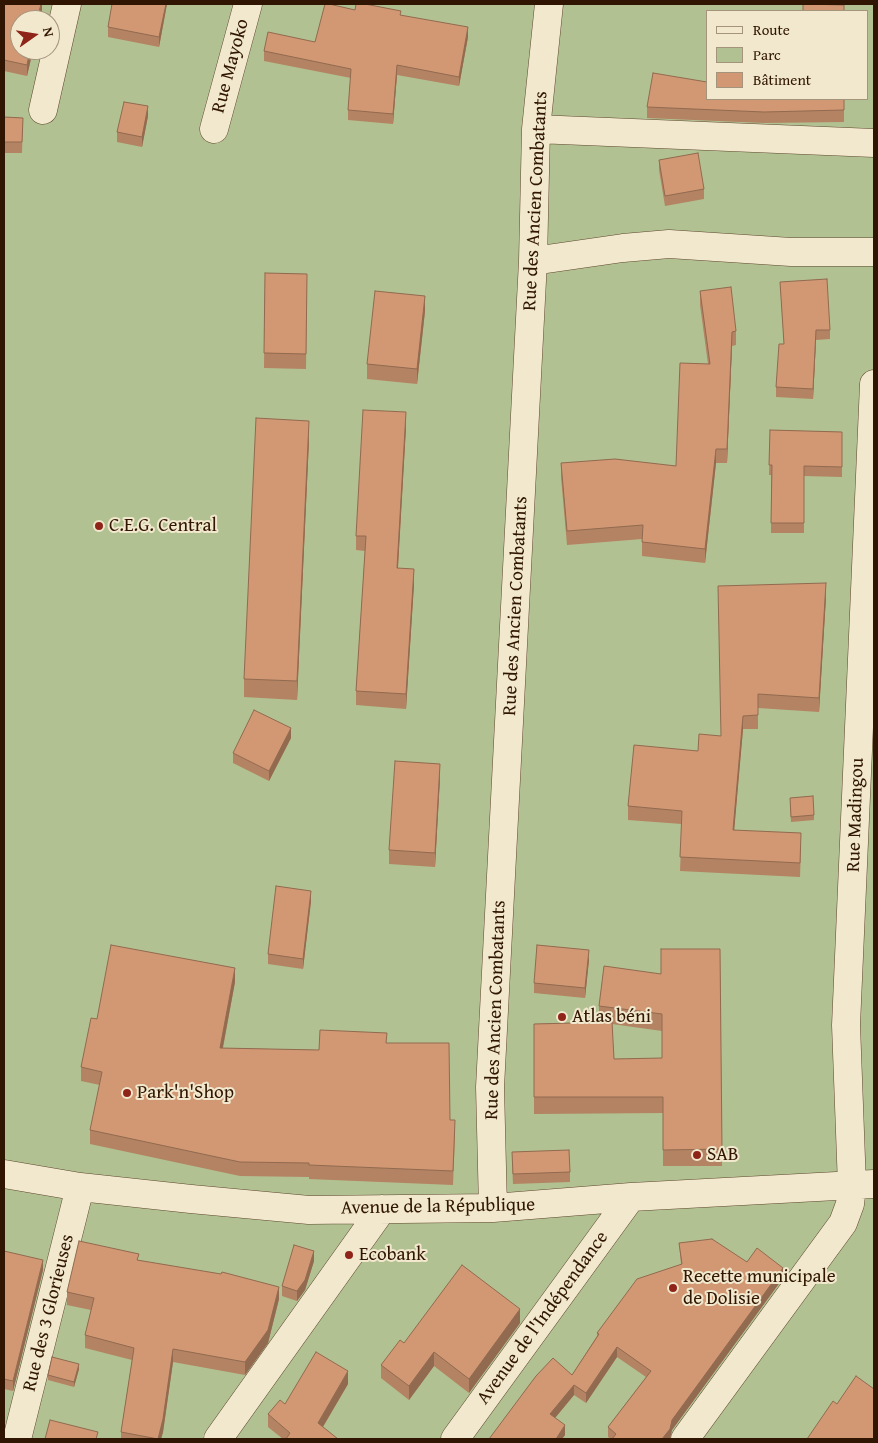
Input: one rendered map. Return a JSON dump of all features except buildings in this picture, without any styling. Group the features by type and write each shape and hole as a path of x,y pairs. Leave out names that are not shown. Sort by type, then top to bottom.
{"street":[{"path":"43,110 67,4"},
{"name":"Rue Mayoko","path":"214,129 248,4"},
{"name":"Rue des Ancien Combatants","path":"493,1208 490,1087 533,260 536,129 549,4"},
{"path":"536,129 874,143"},
{"path":"533,260 669,244 791,252 874,252"},
{"name":"Rue Madingou","path":"685,1439 843,1223 850,1204 863,1185 846,1025 874,384"},
{"name":"Avenue de la République","path":"4,1174 80,1187 191,1200 309,1210 493,1208 863,1185"},
{"name":"Rue des 3 Glorieuses","path":"17,1439 80,1187"},
{"name":"Avenue de l'Indépendance","path":"455,1439 631,1198"},
{"path":"218,1439 382,1209"}],"green space":[{"path":"4,4 874,4 874,1439 4,1439"}],"place":[{"name":"C.E.G. Central","path":"99,526"},
{"name":"Atlas béni","path":"562,1017"},
{"name":"Park'n'Shop","path":"127,1093"},
{"name":"SAB","path":"697,1155"},
{"name":"Ecobank","path":"349,1255"},
{"name":"Recette municipale de Dolisie","path":"673,1288"}]}
